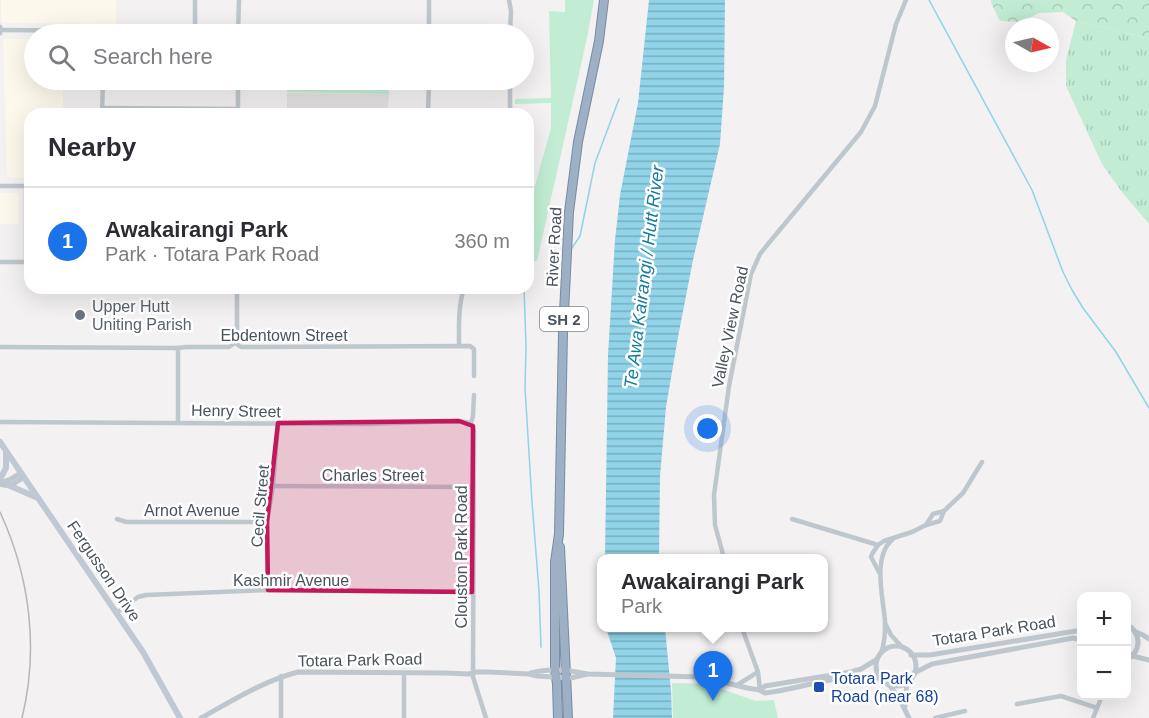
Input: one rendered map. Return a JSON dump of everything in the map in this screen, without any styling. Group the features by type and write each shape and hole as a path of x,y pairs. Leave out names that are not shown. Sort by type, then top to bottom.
{"highway":[{"name":"River Road","path":"568,718 561,674 555,562 559,534 563,333 569,212 577,152 599,41 604,0"},
{"name":"River Road","path":"558,718 561,674"}],"main road":[{"name":"Fergusson Drive","path":"0,442 147,659 180,718"},
{"path":"0,482 6,468 6,452"},
{"path":"8,485 38,498"}],"street":[{"path":"195,0 195,24"},
{"path":"238,0 238,24"},
{"path":"429,0 429,24"},
{"path":"509,0 510,24"},
{"name":"Valley View Road","path":"723,554 715,525 714,495 729,387 751,274 760,254 856,138 868,120 877,100 896,24 906,0"},
{"path":"0,30 24,31"},
{"path":"102,108 103,90"},
{"path":"238,90 238,108"},
{"path":"428,108 429,90"},
{"path":"510,90 510,108"},
{"path":"0,186 24,186"},
{"path":"0,262 24,262"},
{"path":"235,343 237,340 237,294"},
{"path":"462,294 459,311 459,346 470,346 474,349 474,376"},
{"name":"Ebdentown Street","path":"0,347 178,348 229,347 235,343 241,347 459,346"},
{"path":"178,348 178,422"},
{"name":"Clouston Park Road","path":"474,395 471,423 474,431 472,677 486,718"},
{"name":"Henry Street","path":"0,422 418,423 459,421 471,423"},
{"name":"Cecil Street","path":"268,590 267,522 273,486 278,423"},
{"path":"880,574 871,557 878,545 940,521 944,511 963,493 982,462"},
{"path":"0,482 22,475"},
{"path":"0,482 8,485 22,475"},
{"name":"Charles Street","path":"273,486 473,487"},
{"path":"926,525 933,514 944,511"},
{"name":"Arnot Avenue","path":"117,519 126,522 267,522"},
{"path":"792,519 878,545"},
{"path":"892,539 885,547 880,574 885,622 884,640 876,670 881,679 899,698 909,718"},
{"name":"Kashmir Avenue","path":"116,613 138,597 146,595 268,590 472,592"},
{"path":"885,622 891,635 911,655 915,663 914,673 907,682 898,686 889,685"},
{"path":"1131,628 1149,639"},
{"name":"Totara Park Road","path":"911,655 930,656 1077,631"},
{"path":"744,632 758,672 760,690"},
{"path":"1136,632 1138,644 1133,656 1149,660"},
{"name":"Totara Park Road","path":"914,673 932,664 1077,639"},
{"path":"881,653 891,647 903,648"},
{"name":"Totara Park Road","path":"760,690 765,686 851,672 877,660"},
{"name":"Totara Park Road","path":"201,718 267,682 298,672 529,674 537,671 561,674 571,678 587,674 702,677 765,693 854,676 881,679"},
{"path":"737,685 758,672"},
{"path":"404,673 404,718"},
{"path":"281,676 281,718"},
{"path":"905,708 907,682"},
{"path":"1017,704 1061,696 1097,708"},
{"path":"1093,718 1100,700"},
{"path":"935,718 965,711"}],"highlighted area":[{"path":"459,421 473,426 472,592 268,590 267,522 278,423"}],"shaded area":[{"path":"1,0 116,0 116,24 3,23"},
{"path":"3,39 24,39 24,90 63,90 63,108 24,108 24,178 11,178 7,175"},
{"path":"287,93 389,94 387,108 287,108"},
{"path":"0,193 19,193 19,224 0,224"}],"green space":[{"path":"565,0 594,0 537,261 534,261 534,189 551,128 551,103 515,104 515,99 551,98 549,11 565,12"},
{"path":"991,0 1149,0 1149,38 1076,21 1063,12 1039,13 1029,18 1005,18 1005,21 1000,21"},
{"path":"1076,21 1149,38 1149,224 1102,164 1066,86 1066,60"},
{"path":"287,90 389,90 389,94 287,92"},
{"path":"672,683 707,684 756,701 774,700 778,718 673,718"}],"water":[{"name":"Te Awa Kairangi / Hutt River","path":"649,0 725,0 724,87 720,144 693,260 666,407 660,476 659,554 605,554 608,355 615,240 620,195 638,103"},
{"path":"607,632 665,632 672,718 613,718 616,658"}],"waterway":[{"path":"929,0 1032,190 1072,290 1116,352 1149,408"},
{"path":"572,248 580,236 595,163 619,99"},
{"path":"524,294 525,388 541,647"}],"railway":[{"path":"0,512 18,562 29,613 30,666 22,718"}],"place":[{"name":"Upper Hutt Uniting Parish","path":"80,315"},
{"name":"Totara Park Road (near 68)","path":"819,687"},
{"name":"Awakairangi Park","path":"713,701"}]}
